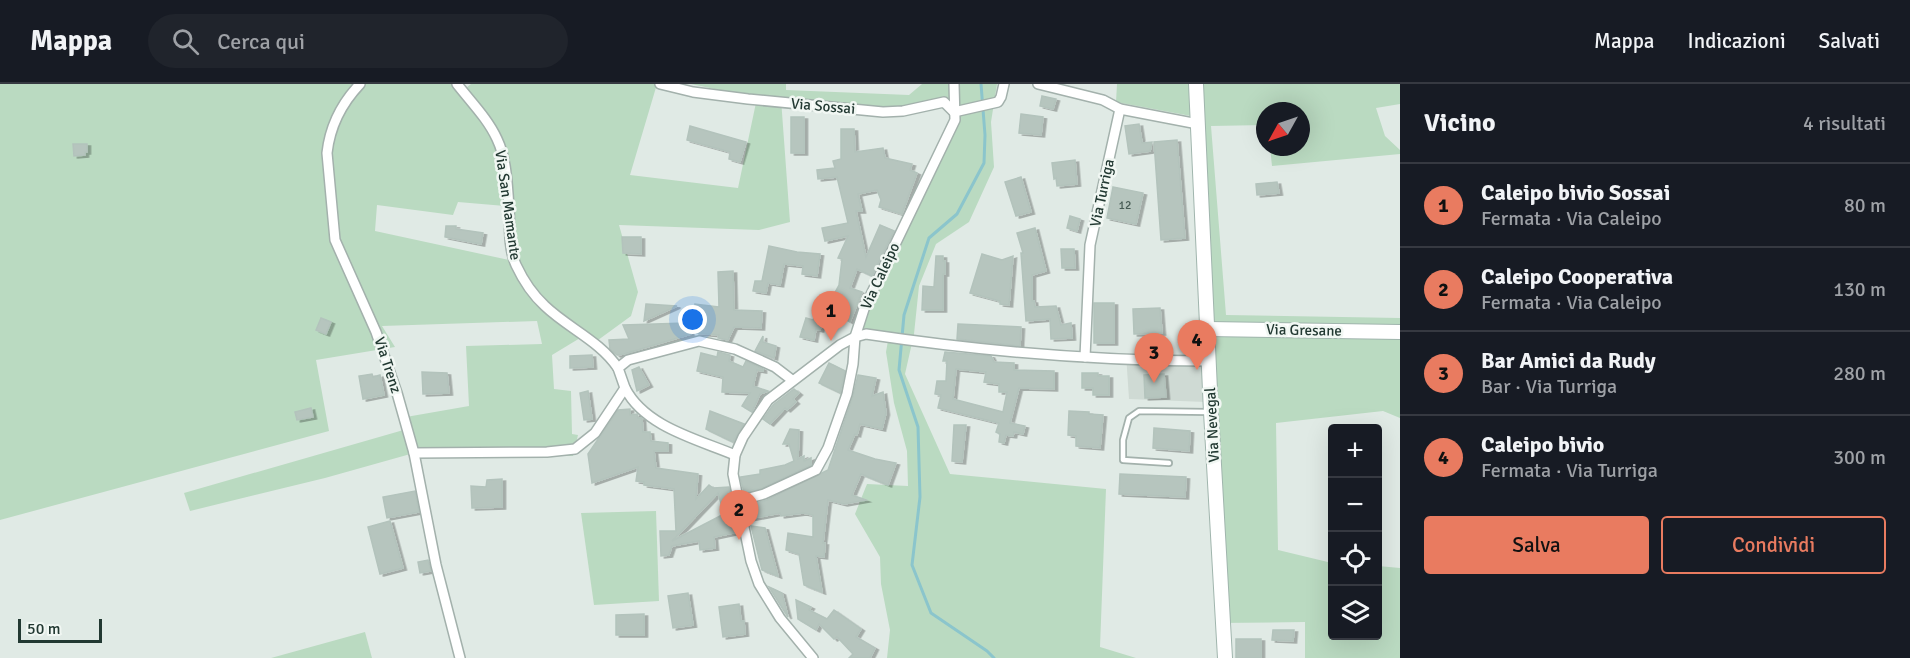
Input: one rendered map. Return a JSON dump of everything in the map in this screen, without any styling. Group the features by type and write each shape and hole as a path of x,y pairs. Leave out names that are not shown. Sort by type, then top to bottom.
{"main road":[{"name":"Via Nevegal","path":"1196,84 1225,658"},
{"name":"Via Gresane","path":"1208,329 1400,332"}],"street":[{"name":"Via Trenz","path":"360,84 339,112 328,142 335,240 376,332 397,393 414,453 436,565 460,658"},
{"name":"Via San Mamante","path":"457,84 494,132 501,150 507,182 512,255 529,289 545,306 608,356 618,368 626,388 639,409 654,420 735,456"},
{"name":"Via Sossai","path":"660,84 683,91 883,112 903,111 944,102 954,112"},
{"path":"954,84 954,112 992,104 1000,99 1004,84"},
{"path":"1038,84 1103,100 1120,109 1198,124"},
{"name":"Via Turriga","path":"1085,357 1090,245 1120,109"},
{"name":"Via Caleipo","path":"738,501 764,494 816,470 828,448 847,394 855,337 864,309 955,120 954,112"},
{"path":"813,658 780,618 759,584 751,561 732,474 735,456 743,437 768,399 792,380 840,345 866,334 1027,354 1209,361"},
{"path":"618,368 628,360 699,341 735,349 775,367 792,380"},
{"path":"414,453 547,452 575,449 595,434 626,388"}],"lane":[{"path":"1169,463 1123,460 1123,440 1129,418 1139,411 1211,412"}],"shaded area":[{"path":"1126,354 1204,355 1206,402 1129,399"}],"green space":[{"path":"0,84 463,84 466,88 471,84 657,84 630,175 738,188 757,98 691,84 786,84 786,90 909,95 922,84 997,84 991,122 994,167 969,222 936,244 919,286 914,334 905,374 950,474 1106,489 1100,647 1136,658 887,658 890,630 881,584 880,557 855,514 867,484 908,486 907,451 894,403 886,352 889,335 859,332 867,308 953,127 951,112 942,98 911,108 781,99 790,222 759,230 619,225 638,292 631,316 594,343 585,335 552,355 554,389 571,391 572,434 578,435 573,456 414,453 325,478 190,511 184,493 407,429 406,417 469,406 466,346 542,344 537,321 382,326 395,347 316,360 329,431 0,520","holes":["458,202 505,206 509,260 375,231 377,205 453,215"]},
{"path":"1117,84 1400,84 1400,104 1376,108 1385,136 1400,150 1400,154 1272,166 1271,156 1310,156 1310,102 1256,102 1256,125 1211,126 1226,315 1400,318 1400,418 1383,411 1276,423 1278,550 1328,562 1328,640 1382,640 1382,566 1400,568 1400,658 1305,658 1305,622 1217,623 1191,116 1116,102"},
{"path":"656,511 659,601 594,605 581,513"},
{"path":"365,632 372,658 271,658"}],"building":[{"path":"1042,96 1056,99 1053,109 1040,106"},
{"path":"1021,114 1043,117 1041,135 1019,133"},
{"path":"791,117 804,117 804,153 791,153"},
{"path":"1139,124 1142,143 1152,142 1150,151 1129,154 1125,126"},
{"path":"690,126 746,142 740,162 729,159 730,152 687,140"},
{"path":"841,129 854,129 855,152 883,148 885,158 912,164 910,170 917,173 902,214 879,207 881,200 877,190 858,194 862,211 856,211 866,257 880,225 894,231 872,276 857,269 850,288 862,292 850,322 827,308 820,330 816,329 814,340 800,337 806,318 813,320 819,305 827,307 839,285 842,259 838,258 848,236 825,241 822,228 848,223 837,177 818,179 817,170 835,168 833,161 841,159"},
{"path":"1177,140 1185,238 1161,240 1154,142"},
{"path":"73,144 87,144 85,155 74,156"},
{"path":"1075,160 1077,184 1057,186 1052,163"},
{"path":"1021,177 1031,212 1016,216 1005,182"},
{"path":"1277,182 1279,193 1257,195 1256,184"},
{"path":"1113,187 1143,193 1136,224 1107,218"},
{"path":"1070,216 1080,219 1077,231 1067,228"},
{"path":"446,226 456,226 456,229 483,233 481,244 445,237"},
{"path":"1035,228 1046,271 1032,275 1032,301 1035,307 1056,306 1061,325 1071,323 1072,338 1051,339 1050,319 1026,321 1021,253 1023,253 1017,233"},
{"path":"622,237 641,237 641,254 623,253"},
{"path":"769,246 820,254 817,276 802,274 803,266 784,264 780,285 768,283 766,293 753,291 755,281 762,281"},
{"path":"1061,249 1074,249 1075,268 1062,268"},
{"path":"982,254 1002,260 1013,256 1009,305 970,293"},
{"path":"936,256 943,256 943,261 945,261 943,310 922,310 923,286 934,287"},
{"path":"733,271 734,310 762,311 761,328 734,327 728,340 718,338 719,335 696,333 695,304 719,307 718,272"},
{"path":"1094,303 1114,303 1114,343 1094,343"},
{"path":"646,304 677,306 644,321"},
{"path":"1160,308 1162,333 1134,334 1133,309"},
{"path":"321,318 331,322 326,334 316,330"},
{"path":"686,323 691,334 624,354 617,355 610,349 609,340 629,339 623,325"},
{"path":"958,324 1021,327 1020,346 957,339"},
{"path":"763,336 763,342 776,346 774,358 755,351"},
{"path":"718,352 730,355 729,361 743,367 746,361 763,369 763,371 757,370 753,386 768,391 760,394 752,412 742,406 750,393 722,392 723,377 697,371 701,353 717,357"},
{"path":"945,352 991,356 994,362 1014,363 1014,370 1054,371 1054,389 1019,388 1010,423 1025,426 1023,434 1014,432 1013,436 1006,435 1004,443 999,442 1000,434 996,432 999,423 938,408 941,395 935,394 937,381 946,381 947,361 943,361","holes":["956,369 986,372 984,382 999,384 999,392 1007,392 1003,412 953,399"]},
{"path":"592,355 593,367 570,368 570,356"},
{"path":"829,363 845,371 840,393 819,383"},
{"path":"639,367 649,385 637,391 632,370"},
{"path":"422,372 447,373 449,393 423,394"},
{"path":"1082,373 1109,376 1109,395 1093,395 1093,388 1082,388"},
{"path":"372,374 373,377 380,375 384,395 363,399 359,376"},
{"path":"1164,374 1166,397 1145,398 1144,375"},
{"path":"858,375 876,378 872,396 883,392 886,413 882,429 860,424 857,435 855,434 848,450 896,463 888,485 861,474 852,495 866,500 844,504 828,500 823,543 825,543 824,557 816,556 822,592 804,585 799,554 786,550 788,533 813,537 813,515 803,513 781,516 780,513 749,519 746,506 767,500 828,470"},
{"path":"794,389 799,393 793,399 796,402 787,410 785,408 770,424 763,419 773,405"},
{"path":"588,391 592,419 584,420 580,393"},
{"path":"311,408 313,417 297,420 295,412"},
{"path":"630,409 630,415 637,414 638,418 642,418 643,432 650,432 651,441 668,443 668,451 654,451 656,468 698,474 696,499 709,485 713,488 729,487 736,521 729,522 736,523 738,532 714,537 715,548 700,550 699,541 672,546 669,555 661,556 660,531 676,531 674,489 644,485 644,482 636,481 638,467 592,483 588,454 618,410","holes":["718,493 724,514 672,541"]},
{"path":"710,411 744,424 733,442 706,429"},
{"path":"1069,411 1103,415 1100,448 1076,446 1076,436 1068,435"},
{"path":"954,425 966,425 962,462 952,461"},
{"path":"1154,428 1190,431 1189,451 1153,448"},
{"path":"790,429 799,430 798,459 804,456 804,461 811,458 811,465 762,488 744,492 740,477 760,474 760,470 794,461 789,444 783,444"},
{"path":"1120,474 1186,477 1185,497 1119,494"},
{"path":"502,479 502,507 472,508 471,486 486,487 487,480"},
{"path":"415,491 419,512 387,518 383,497"},
{"path":"390,521 403,568 380,574 368,527"},
{"path":"751,526 765,528 778,576 762,570"},
{"path":"428,560 431,571 420,573 418,562"},
{"path":"769,587 782,593 788,617 786,614"},
{"path":"688,593 693,625 673,628 668,596"},
{"path":"796,600 811,607 809,610 827,619 834,610 861,629 856,637 875,648 870,658 849,658 853,654 837,637 834,639 819,624 816,630 798,619"},
{"path":"739,604 745,634 723,637 719,607"},
{"path":"644,614 644,635 616,635 616,615"},
{"path":"1273,630 1294,630 1293,641 1272,640"},
{"path":"1236,639 1261,639 1261,658 1236,658"}],"waterway":[{"path":"981,84 985,135 984,163 957,214 929,238 904,315 899,370 918,427 920,497 912,565 931,613 994,658"}],"place":[{"name":"Caleipo bivio Sossai","path":"831,341"},
{"name":"Caleipo bivio","path":"1197,370"},
{"name":"Bar Amici da Rudy","path":"1154,383"},
{"name":"Caleipo Cooperativa","path":"739,540"}]}
